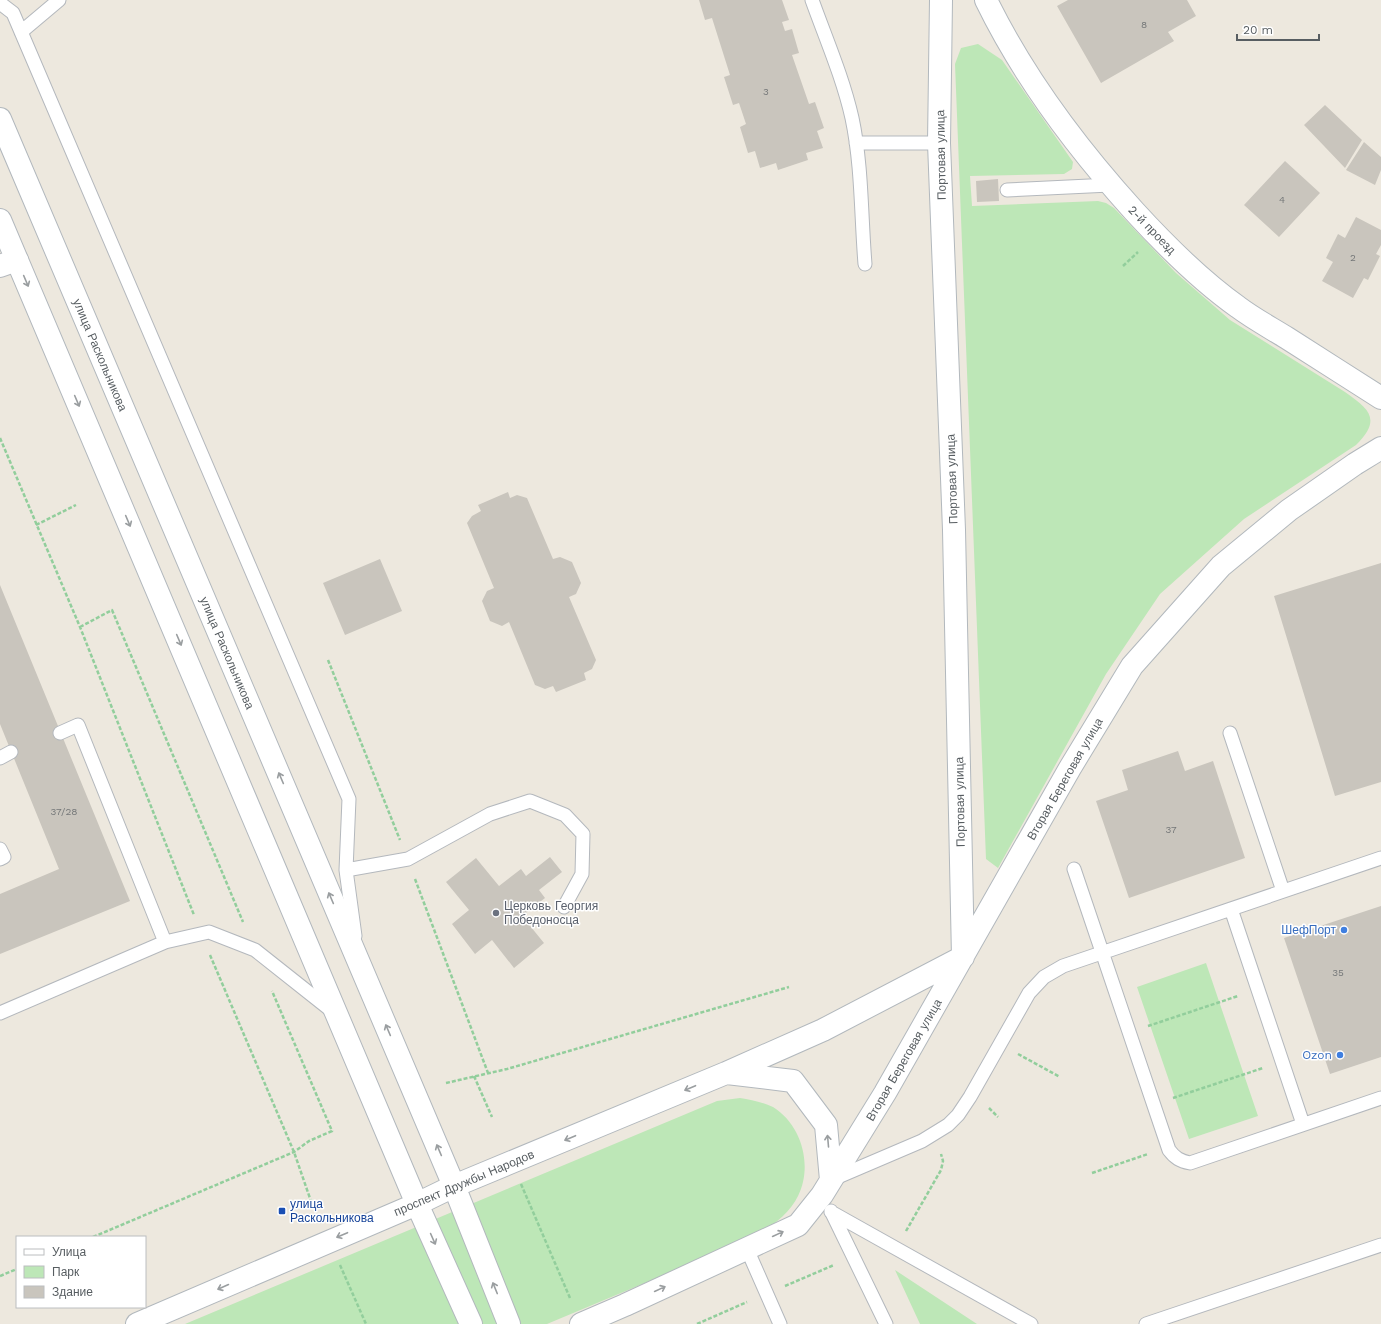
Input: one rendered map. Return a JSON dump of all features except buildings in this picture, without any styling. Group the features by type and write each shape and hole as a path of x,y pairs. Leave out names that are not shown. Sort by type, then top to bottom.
{"street":[{"name":"Портовая улица","path":"941,0 939,143 954,530 964,957"},
{"name":"2-й проезд","path":"986,0 1000,30 1032,82 1072,140 1156,236 1204,281 1239,308 1381,398"},
{"name":"улица Раскольникова","path":"0,120 454,1186 509,1324"},
{"path":"0,220 9,263 337,1014 417,1204 471,1324"},
{"name":"Вторая Береговая улица","path":"747,1249 798,1225 828,1195 1070,768 1132,666 1221,566 1289,510 1355,464 1381,448"},
{"name":"проспект Дружбы Народов","path":"137,1324 163,1317 417,1204 454,1186 726,1073 823,1030 964,957"},
{"path":"726,1073 793,1081 826,1125 828,1195"},
{"path":"581,1324 747,1249"}],"lane":[{"path":"21,32 59,0"},
{"path":"812,0 846,97 856,142 865,264"},
{"path":"0,3 12,13 21,32 349,799 346,870 358,961"},
{"path":"856,142 939,143"},
{"path":"1007,190 1110,185"},
{"path":"60,733 78,725 166,942"},
{"path":"1230,733 1283,891"},
{"path":"346,870 408,859 490,814 530,801 565,815 583,834 582,874 564,907"},
{"path":"0,849 4,857 0,859"},
{"path":"828,1195 932,1135 948,1125 958,1115 1036,984 1052,971 1102,952 1381,858"},
{"path":"1074,869 1168,1148 1173,1156 1178,1160 1190,1163 1381,1098"},
{"path":"1231,909 1303,1124"},
{"path":"0,1012 166,942 209,932 255,950 337,1014"},
{"path":"828,1195 896,1248 1031,1324"},
{"path":"828,1195 886,1324"},
{"path":"1146,1324 1381,1245"},
{"path":"747,1249 780,1324"}],"path":[{"path":"0,438 80,627 201,933 294,1152 313,1207"},
{"path":"36,525 76,505"},
{"path":"80,627 112,610 255,950"},
{"path":"95,1236 294,1152 309,1141 332,1132 270,987"},
{"path":"446,1083 507,1069 789,987"},
{"path":"1129,1033 1258,989"},
{"path":"1001,1044 1060,1077"},
{"path":"1153,1105 1282,1061"},
{"path":"474,1076 492,1116"},
{"path":"896,1248 941,1170 942,1156 932,1135"},
{"path":"1092,1173 1168,1148"},
{"path":"520,1183 570,1298"},
{"path":"338,1260 366,1324"},
{"path":"0,1276 16,1269"}],"green space":[{"path":"978,44 1002,60 1073,162 1072,169 1064,174 970,176 972,206 1098,201 1106,203 1114,208 1176,273 1230,320 1354,398 1361,404 1370,416 1368,429 1356,445 1244,519 1160,594 1106,674 998,868 986,859 955,64 961,48"},
{"path":"1206,963 1258,1116 1189,1139 1137,987"},
{"path":"740,1098 761,1102 773,1107 783,1115 798,1135 804,1159 804,1172 798,1196 790,1208 757,1236 547,1324 185,1324 717,1101"},
{"path":"895,1270 977,1324 920,1324"}],"place":[{"name":"Церковь Георгия Победоносца","path":"496,913"},
{"name":"ШефПорт","path":"1344,930"},
{"name":"Ozon","path":"1340,1055"},
{"name":"улица Раскольникова","path":"282,1211"}]}
